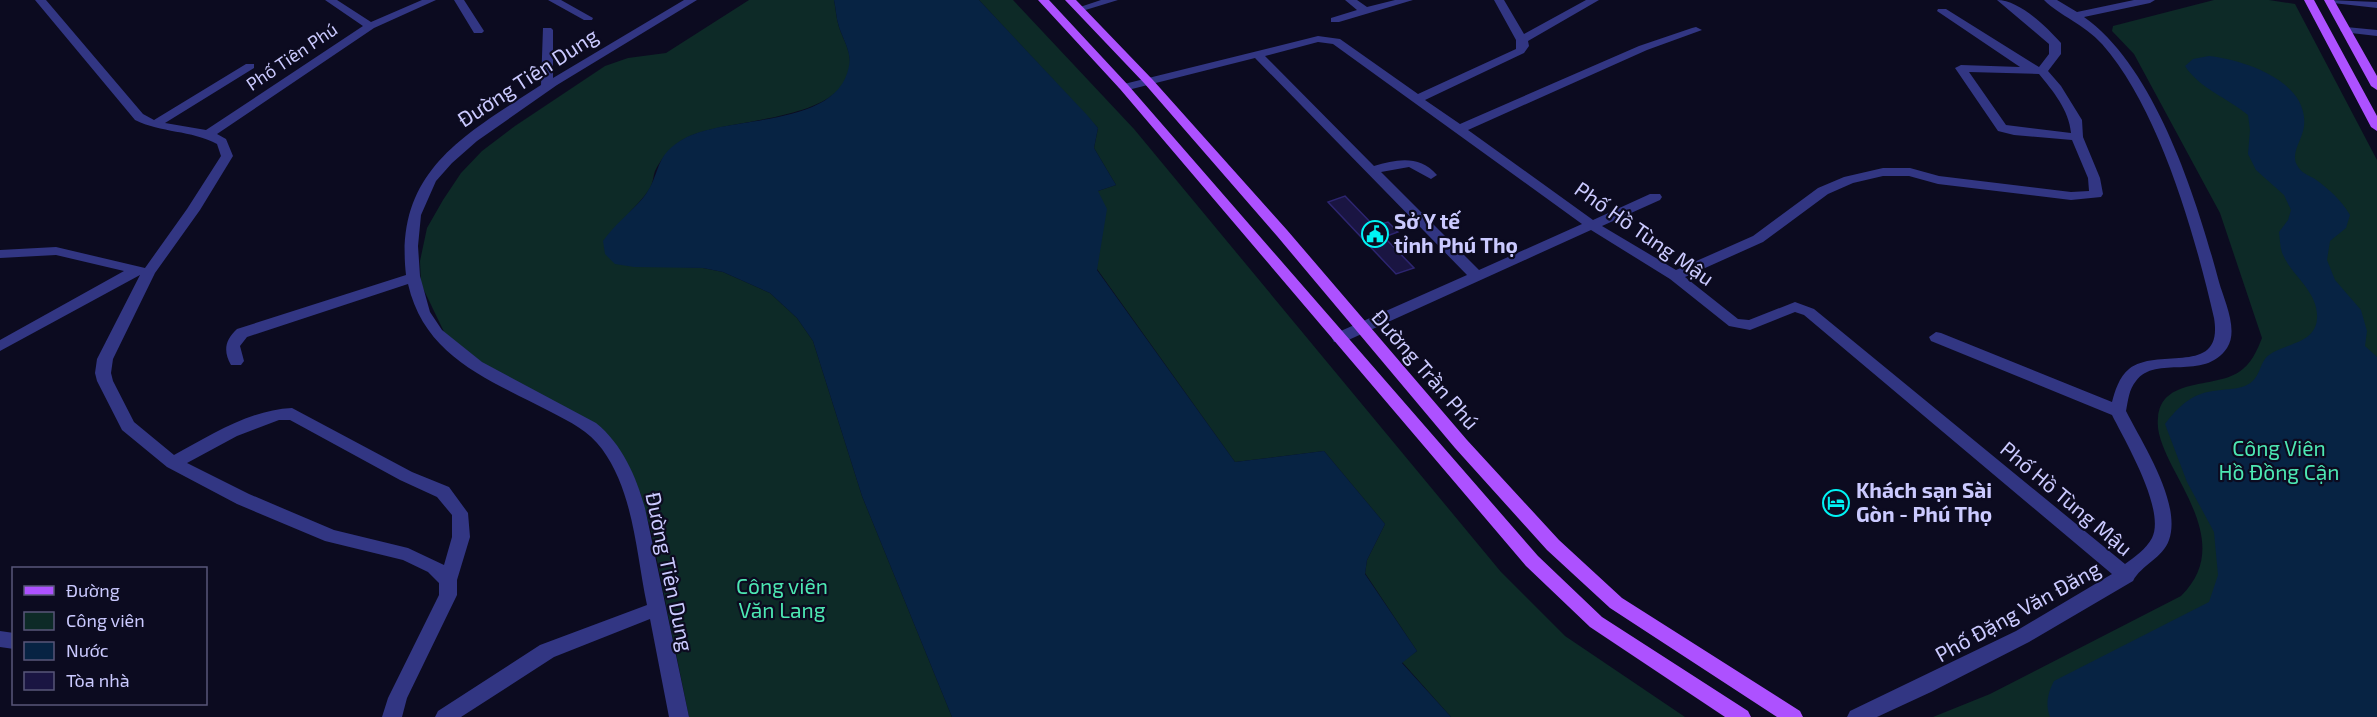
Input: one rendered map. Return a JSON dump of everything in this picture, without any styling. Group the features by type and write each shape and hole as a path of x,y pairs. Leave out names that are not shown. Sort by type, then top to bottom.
{"main road":[{"path":"1043,0 1124,87 1532,561 1596,622 1741,717"},
{"path":"2309,0 2377,127"},
{"path":"2331,0 2377,86"},
{"name":"Đường Trần Phú","path":"1075,4 1148,81 1461,444 1553,545 1625,610 1793,717"},
{"path":"1569,597 1592,582"}],"street":[{"path":"40,0 139,117 154,125 215,138 227,156 193,210 143,271 105,359 103,373 128,426 173,463 243,499 331,536 378,546 417,559 434,567 448,580"},
{"path":"330,0 370,26"},
{"name":"Phố Tiên Phú","path":"215,138 370,26 430,0"},
{"path":"459,0 478,30"},
{"path":"553,0 588,18"},
{"path":"1075,4 1113,0"},
{"path":"1350,0 1365,10"},
{"path":"1335,20 1408,0"},
{"path":"1417,99 1520,51 1523,46 1522,40 1499,0"},
{"path":"1522,40 1593,0"},
{"path":"2002,0 2055,43 2055,54 2037,70 1961,68 2002,128 2077,137"},
{"path":"1936,337 2118,411 2124,387 2133,374 2145,366 2192,362 2208,357 2220,345 2223,336 2220,315 2197,224 2152,118 2113,50 2100,35 2077,15 2049,0"},
{"path":"2331,0 2377,5"},
{"name":"Đường Tiên Dung","path":"679,717 635,500 621,464 609,445 590,426 531,392 500,379 438,335 426,318 413,278 410,237 413,220 425,187 435,172 485,129 684,1"},
{"path":"2077,15 2141,1"},
{"path":"1675,276 1758,239 1823,191 1849,180 1883,172 1910,172 1965,185 2092,196 2096,194 2094,178 2077,137 2076,120 2057,88 2037,70 1942,11"},
{"path":"547,87 548,30"},
{"path":"1460,129 1643,48 1696,30"},
{"path":"2346,30 2377,33"},
{"name":"Phố Hồ Tùng Mậu","path":"1124,87 1257,54 1328,39 1336,41 1592,225 1675,276 1734,323 1749,325 1795,307 1809,312 2127,576"},
{"path":"1257,54 1476,276"},
{"path":"154,125 250,66"},
{"path":"1373,170 1408,162 1420,166 1431,175"},
{"path":"1339,338 1655,197"},
{"path":"0,254 56,251 143,271"},
{"path":"0,346 143,271"},
{"path":"236,361 231,346 234,339 242,333 413,278"},
{"name":"Phố Đặng Văn Đăng","path":"1857,717 1913,693 2001,648 2127,576 2145,560 2161,539 2163,517 2156,488 2118,411"},
{"path":"173,463 262,418 280,413 292,414 406,476 444,492 460,513 461,537 448,580 448,595 398,698 392,717"},
{"path":"445,717 547,651 657,609"}],"green space":[{"name":"Công viên Văn Lang","path":"749,0 834,0 838,24 850,57 845,82 830,97 808,108 704,131 681,141 661,161 650,188 629,213 660,266 703,268 723,272 770,293 797,318 813,341 862,496 952,717 689,717 651,531 640,492 605,440 506,381 445,334 421,284 420,261 427,228 461,173 482,151 515,126 605,66 628,58 666,53"},
{"path":"979,0 1013,0 1134,129 1501,572 1565,636 1685,717 1451,717 1402,662 1417,651 1365,573 1367,560 1385,524 1324,451 1235,462 1097,269 1098,191 1116,185 1094,148 1098,128"},
{"name":"Công Viên Hồ Đồng Cận","path":"2214,0 2269,0 2295,4 2377,160 2377,717 1933,717 1990,694 2181,596 2194,580 2200,564 2202,548 2200,531 2189,498 2160,436 2158,418 2161,405 2168,396 2178,390 2216,381 2239,372 2250,361 2262,338 2220,213 2134,54 2112,31 2113,26"}],"water":[{"path":"834,0 979,0 1087,115 1098,128 1094,148 1116,185 1098,191 1107,209 1097,270 1235,462 1324,451 1385,524 1367,560 1365,574 1417,651 1402,663 1451,717 952,717 862,496 813,341 797,318 770,293 723,272 703,268 634,267 615,264 605,254 603,241 643,198 663,158 676,144 706,130 805,110 825,100 841,86 850,61 838,24"},
{"name":"Công Viên Hồ Đồng Cận","path":"2209,56 2256,68 2285,85 2296,97 2303,110 2304,126 2295,156 2297,165 2330,191 2350,215 2346,228 2330,241 2327,260 2335,280 2361,310 2367,331 2365,346 2377,357 2377,717 2050,717 2048,712 2048,699 2054,681 2209,602 2218,575 2214,532 2187,482 2165,424 2180,407 2198,395 2233,389 2250,383 2269,355 2305,338 2315,327 2317,319 2317,309 2310,293 2287,263 2281,250 2279,232 2288,220 2291,210 2284,195 2256,170 2248,154 2250,130 2248,115 2198,81 2185,66 2193,59"}],"building":[{"name":"Sở Y tế tỉnh Phú Thọ","path":"1345,196 1374,226 1388,222 1398,232 1384,237 1414,268 1396,274 1328,202"}],"place":[{"name":"Sở Y tế tỉnh Phú Thọ","path":"1375,234"},
{"name":"Khách sạn Sài Gòn - Phú Thọ","path":"1836,503"}]}
